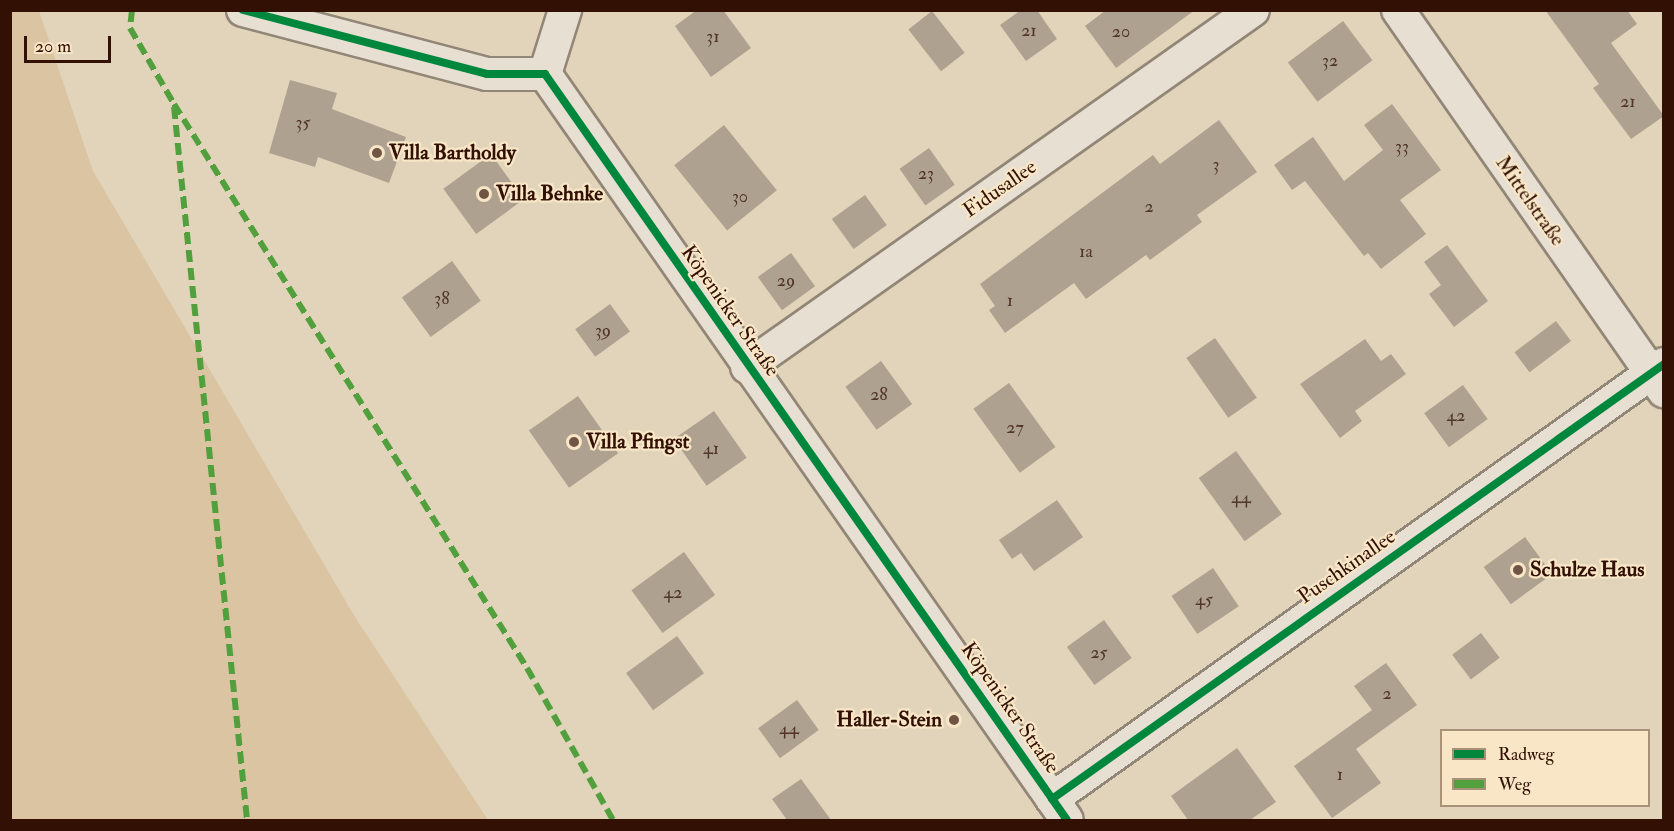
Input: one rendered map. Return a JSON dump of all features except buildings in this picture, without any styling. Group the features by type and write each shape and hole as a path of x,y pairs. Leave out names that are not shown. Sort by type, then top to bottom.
{"street":[{"path":"243,10 487,74 545,74 565,10"},
{"name":"Fidusallee","path":"747,368 1253,10"},
{"name":"Mittelstraße","path":"1398,10 1659,376"},
{"name":"Köpenicker Straße","path":"545,74 747,368 1060,810"},
{"name":"Puschkinallee","path":"1060,810 1659,376"}],"shaded area":[{"path":"10,11 39,11 93,171 355,617 488,820 11,820"}],"marked path":[{"path":"132,10 130,28 174,104 527,668 613,820"},
{"path":"174,107 247,820"}],"cycle path":[{"path":"243,10 487,74 545,74 1067,820"},
{"path":"1052,799 1664,364"}],"place":[{"name":"Villa Bartholdy","path":"377,153"},
{"name":"Villa Behnke","path":"484,194"},
{"name":"Villa Pfingst","path":"574,442"},
{"name":"Schulze Haus","path":"1518,570"},
{"name":"Haller-Stein","path":"954,720"}]}
